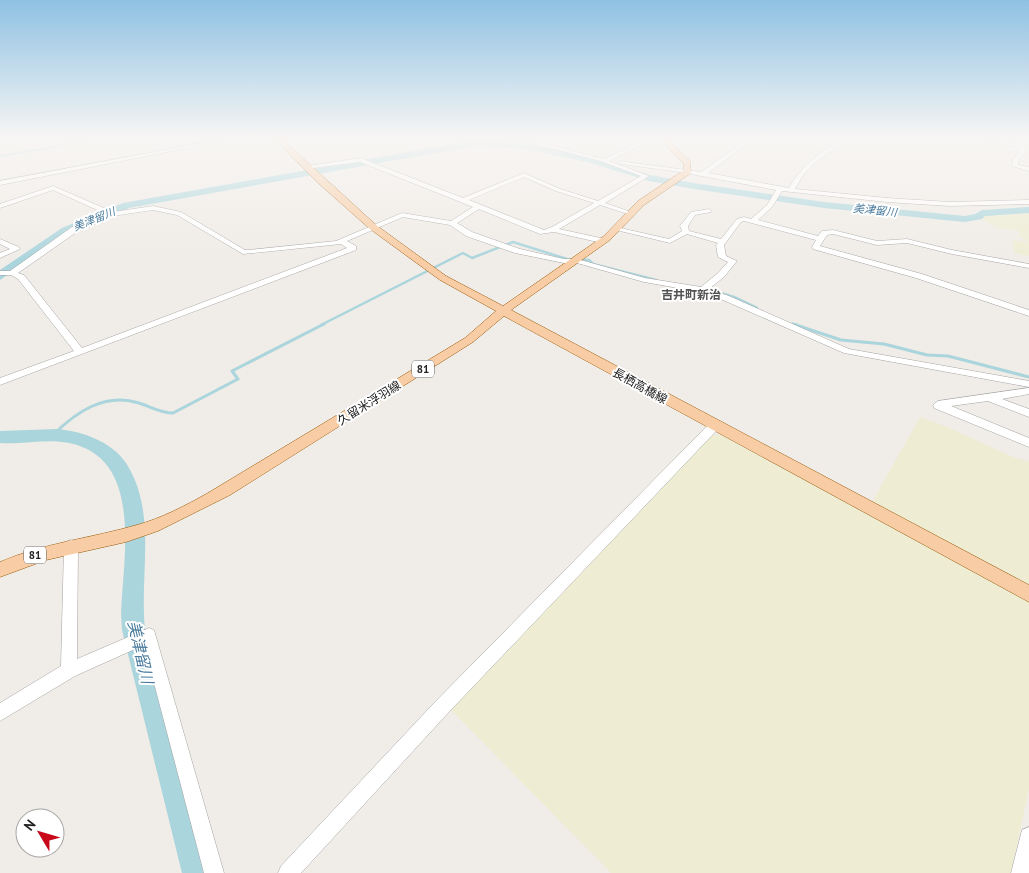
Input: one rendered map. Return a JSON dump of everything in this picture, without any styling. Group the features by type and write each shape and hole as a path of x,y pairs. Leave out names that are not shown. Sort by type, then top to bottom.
{"main road":[{"name":"長栖高橋線","path":"320,180 373,227 428,267 504,312 1029,594"},
{"name":"久留米浮羽線","path":"0,570 44,552 96,542 156,526 225,491 469,340 570,261 602,241 652,195 678,180"}],"street":[{"path":"0,182 14,180"},
{"path":"50,180 53,188 109,213"},
{"path":"412,180 543,232 552,229 639,180"},
{"path":"464,200 513,180"},
{"path":"536,180 595,203 631,213"},
{"path":"732,180 780,189 934,204 1029,202"},
{"path":"791,190 796,180"},
{"path":"0,206 53,188"},
{"path":"753,221 770,206 780,189"},
{"path":"452,223 479,206"},
{"path":"7,273 75,230 109,213 153,208 174,210 243,252 337,244 402,215 452,223 469,234 526,253 570,261 669,286 703,290 848,350 1029,384"},
{"path":"686,232 684,226 693,213 709,211"},
{"path":"703,290 722,275 733,261 722,257 720,245 739,220 753,221 820,239"},
{"path":"552,229 602,241"},
{"path":"616,229 670,241 686,232 722,242"},
{"path":"1029,266 952,252 907,241 876,244 833,232 824,233 816,246 919,276 1029,313"},
{"path":"0,241 16,249 0,256"},
{"path":"0,382 353,248 342,241"},
{"path":"7,273 21,277 80,352"},
{"path":"1029,391 938,405 1029,443"},
{"path":"987,396 1029,413"},
{"path":"288,873 442,707 714,426"},
{"path":"69,670 71,546"},
{"path":"0,713 69,670 149,635 214,873"},
{"path":"1021,873 1029,837"}],"green space":[{"path":"1029,211 1029,256 1014,253 1012,240 1028,242 1018,235 1020,234 1017,230 997,228 982,219 985,214"},
{"path":"920,417 945,426 1015,458 1029,461 1029,586 872,502"},
{"path":"711,435 721,435 1029,601 1029,789 1011,873 611,873 451,710"}],"waterway":[{"name":"美津留川","path":"0,276 66,230 127,205 214,191 261,180"},
{"name":"美津留川","path":"659,180 824,205 965,219 978,217 982,213 1029,210"},
{"path":"321,325 463,253 472,258 513,242 567,259 589,260 593,264 656,280"},
{"path":"707,289 734,297 757,308"},
{"path":"53,435 81,412 103,402 126,400 160,411 173,413 238,379 232,371 324,324"},
{"path":"794,324 841,340 884,344 927,355 948,356 1029,377"},
{"name":"美津留川","path":"0,437 19,438 57,435 76,438 101,449 118,466 129,487 134,511 135,536 133,626 198,873"}],"district":[{"name":"吉井町新治","path":"691,295"}]}
